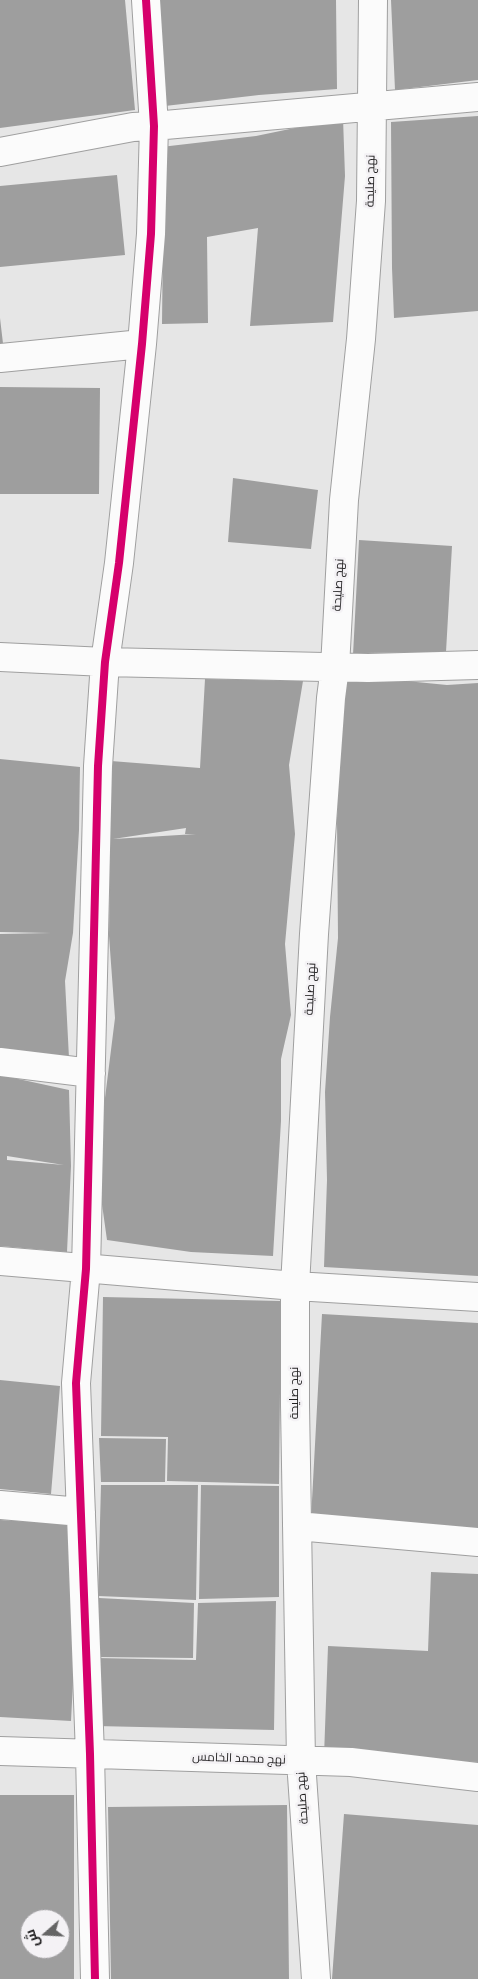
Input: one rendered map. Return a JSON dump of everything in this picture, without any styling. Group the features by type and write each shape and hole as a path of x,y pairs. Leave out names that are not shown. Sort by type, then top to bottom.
{"street":[{"path":"95,1979 90,1754 76,1383 86,1269 98,766 105,662 119,563 142,344 151,234 154,126 146,0"},
{"name":"نهج صليحة","path":"316,1979 300,1761 295,1286 315,924 331,698 335,667 344,500 361,339 370,211 373,0"},
{"path":"0,152 133,127 478,97"},
{"path":"0,358 142,344"},
{"path":"0,657 105,662 368,668 478,665"},
{"path":"0,1062 91,1073"},
{"path":"0,1261 295,1286 478,1297"},
{"path":"0,1505 81,1512"},
{"path":"297,1526 478,1542"},
{"name":"نهج محمد الخامس","path":"0,1751 351,1762 478,1777"}],"building":[{"path":"0,0 125,0 135,110 0,128"},
{"path":"159,0 336,0 337,89 259,95 165,106"},
{"path":"391,0 478,0 478,80 395,90"},
{"path":"478,116 478,311 394,318 391,122"},
{"path":"343,118 345,176 333,322 250,326 258,228 207,237 208,323 162,324 163,235 161,147 256,136"},
{"path":"117,175 125,255 0,267 0,186"},
{"path":"0,318 4,352 0,352"},
{"path":"0,387 100,388 99,494 0,494"},
{"path":"233,478 318,490 311,549 228,542"},
{"path":"359,540 452,546 446,652 365,653 353,655"},
{"path":"345,675 447,685 478,683 478,1276 324,1267 327,1180 325,1092 338,938 337,818"},
{"path":"205,679 303,681 289,765 295,834 285,944 291,1015 281,1059 281,1121 273,1256 191,1252 107,1240 98,1176 104,1106 115,1018 109,936 111,761 200,768","holes":["186,828 185,834 196,834 113,839"]},
{"path":"0,759 80,767 79,830 73,933 65,981 69,1058 0,1050 0,934 51,933 0,932"},
{"path":"0,1075 69,1090 71,1166 67,1252 0,1246","holes":["7,1156 64,1165 7,1160"]},
{"path":"103,1297 281,1301 279,1484 167,1481 168,1437 101,1436"},
{"path":"322,1314 478,1323 478,1528 311,1519"},
{"path":"0,1380 60,1386 51,1494 0,1489"},
{"path":"99,1438 166,1439 165,1482 101,1482"},
{"path":"101,1485 198,1485 196,1600 98,1596"},
{"path":"201,1485 279,1486 279,1597 199,1599"},
{"path":"0,1520 81,1525 71,1721 0,1717"},
{"path":"431,1572 478,1574 478,1762 324,1756 328,1646 428,1651"},
{"path":"99,1598 194,1603 193,1658 97,1657"},
{"path":"276,1601 274,1730 96,1726 97,1658 196,1660 198,1603"},
{"path":"0,1795 74,1795 74,1979 0,1979"},
{"path":"287,1805 289,1979 111,1979 108,1807"},
{"path":"344,1814 478,1825 478,1979 332,1979"}],"cycle path":[{"path":"95,1979 90,1754 76,1383 86,1269 98,766 105,662 119,563 142,344 151,234 154,126 146,0"}]}
